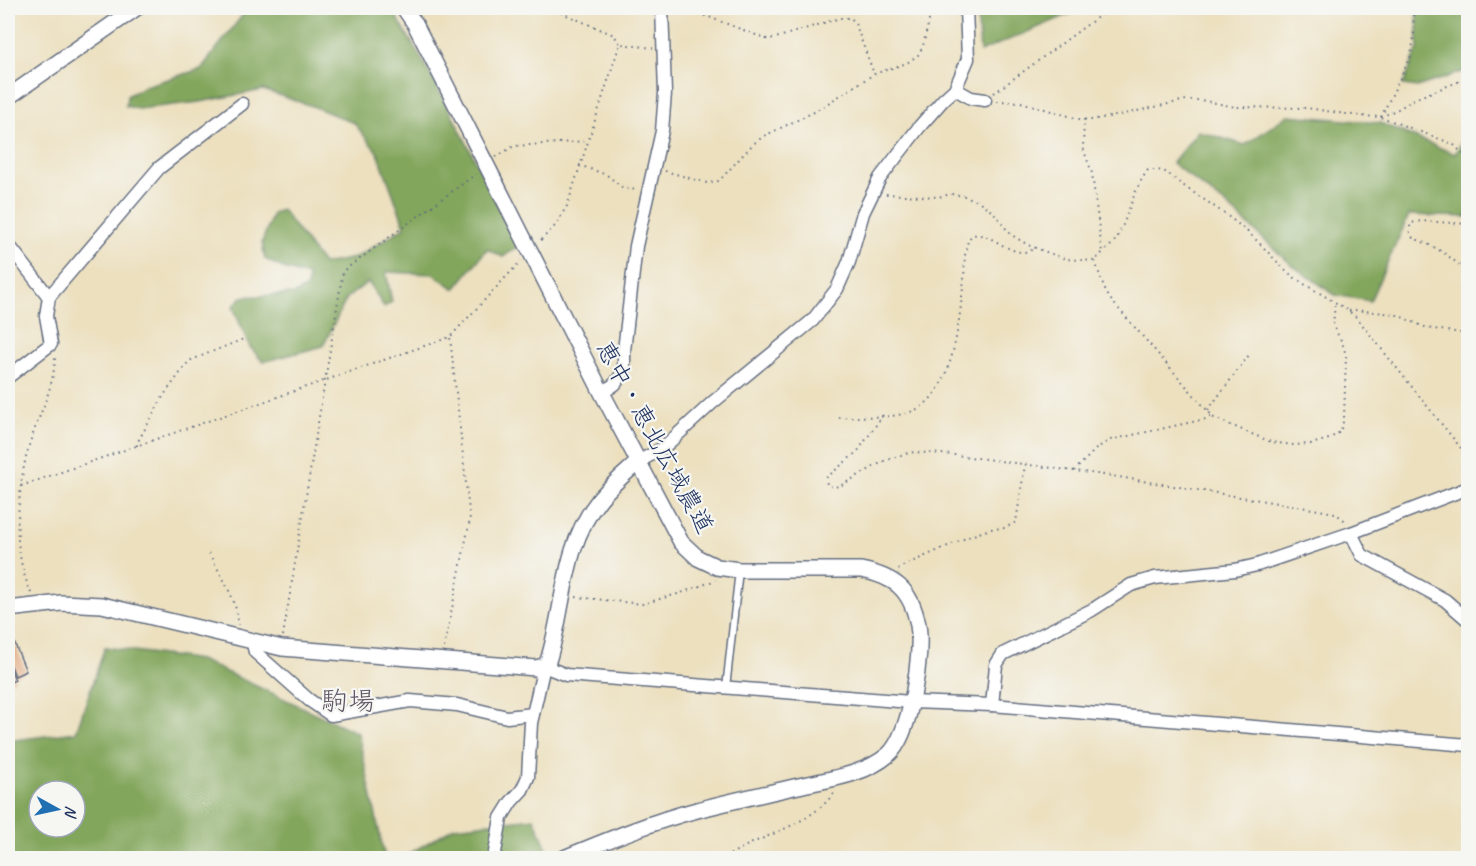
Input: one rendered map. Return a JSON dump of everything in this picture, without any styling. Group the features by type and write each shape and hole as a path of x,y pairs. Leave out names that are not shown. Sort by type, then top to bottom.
{"street":[{"path":"8,97 135,8"},
{"name":"恵中・恵北広域農道","path":"404,8 415,24 602,393 681,542 698,558 723,568 861,570 879,574 890,579 906,592 915,611 919,633 919,652 911,702 907,722 898,744 888,756 841,776 697,810 646,825 564,858"},
{"path":"602,393 615,384 624,371 624,351 636,246 649,194 663,112 662,8"},
{"path":"494,858 501,818 522,790 528,777 532,714 544,666 551,653 572,554 587,518 598,501 638,462 663,448 712,403 778,350 820,312 837,289 873,190 920,126 955,89 968,59 966,8"},
{"path":"955,89 971,98 985,100"},
{"path":"8,377 51,344 46,316 48,297 159,168 242,104"},
{"path":"8,246 12,248 48,297"},
{"path":"992,705 996,665 1003,654 1092,610 1131,585 1155,578 1246,568 1351,533 1468,488"},
{"path":"1351,533 1362,555 1445,600 1468,620"},
{"path":"8,609 35,604 102,605 282,648 536,668 544,666 566,675 911,702 992,705 1468,745"},
{"path":"252,640 255,652 309,700 331,715 410,701 457,705 507,717 532,714"}],"lane":[{"path":"726,688 739,570"}],"path":[{"path":"550,8 614,35 620,44 664,50"},
{"path":"675,8 709,17 769,40 840,18 851,18 855,23 874,74"},
{"path":"654,168 707,183 719,181 753,144 764,136 814,112 874,74 907,63 918,55 923,46 932,8"},
{"path":"985,100 1110,8"},
{"path":"1382,117 1411,56 1414,38 1413,8"},
{"path":"541,240 561,218 567,206 620,44"},
{"path":"1382,117 1414,99 1468,78"},
{"path":"985,100 1021,102 1084,119 1115,116 1186,100 1201,100 1235,107 1307,108 1382,117 1453,144 1468,159"},
{"path":"1084,119 1083,148 1092,173 1101,252"},
{"path":"282,648 343,271 499,154 514,146 587,141"},
{"path":"579,165 607,175 623,188 649,194"},
{"path":"1095,261 1117,237 1138,183 1148,170 1162,169 1234,221 1291,274 1349,311 1372,335 1468,457"},
{"path":"873,190 881,194 965,196 980,202 995,214 1010,234 1035,248 1065,259 1095,261"},
{"path":"1468,224 1421,221 1411,223 1409,229 1413,238 1441,251 1459,264 1468,276"},
{"path":"839,418 883,416 914,410 931,398 946,376 950,364 969,238 972,235 981,235 1017,252 1027,252 1035,248"},
{"path":"21,486 450,337 521,261"},
{"path":"1095,261 1110,299 1212,416 1270,441 1293,445 1311,444 1329,439 1340,432 1344,419 1346,355 1333,326 1335,303"},
{"path":"1349,311 1395,314 1426,328 1468,334"},
{"path":"441,660 470,520 450,337"},
{"path":"137,446 137,442 164,395 189,361 246,338"},
{"path":"35,604 22,570 18,546 21,486 27,453 44,409 55,368 55,355 51,344"},
{"path":"1208,410 1249,355"},
{"path":"883,416 858,451 826,478 827,485 840,486 884,462 914,452 955,455 1074,471 1335,513 1346,521 1351,533"},
{"path":"1074,471 1097,447 1110,440 1212,416"},
{"path":"890,579 903,566 925,556 968,537 990,529 1005,528 1016,522 1025,465"},
{"path":"209,553 237,611 236,636"},
{"path":"563,595 642,604 710,583 721,576 723,568"},
{"path":"725,858 798,823 817,810 841,785 841,776"}],"green space":[{"path":"248,8 391,8 442,95 518,246 503,257 487,249 455,289 433,274 386,272 392,302 384,307 368,282 347,298 323,346 263,362 250,347 233,307 242,297 295,294 307,287 308,276 287,270 265,259 262,242 273,213 282,210 323,264 355,258 405,227 378,153 354,123 263,90 200,102 138,109 126,106 127,96 145,86 201,69"},
{"path":"977,8 1084,8 980,52"},
{"path":"1417,8 1468,8 1468,70 1417,87 1403,85 1418,48"},
{"path":"1288,115 1380,123 1455,154 1468,130 1468,217 1409,215 1370,301 1335,295 1293,266 1225,204 1172,163 1198,131 1245,145"},
{"path":"105,647 200,660 358,733 385,858 8,858 8,741 76,732"},
{"path":"534,818 551,858 402,858 454,827"}],"building":[{"path":"14,642 26,671 15,676 8,658 8,645"},
{"path":"8,663 15,680 8,683"}],"district":[{"name":"駒場","path":"348,701"}]}
